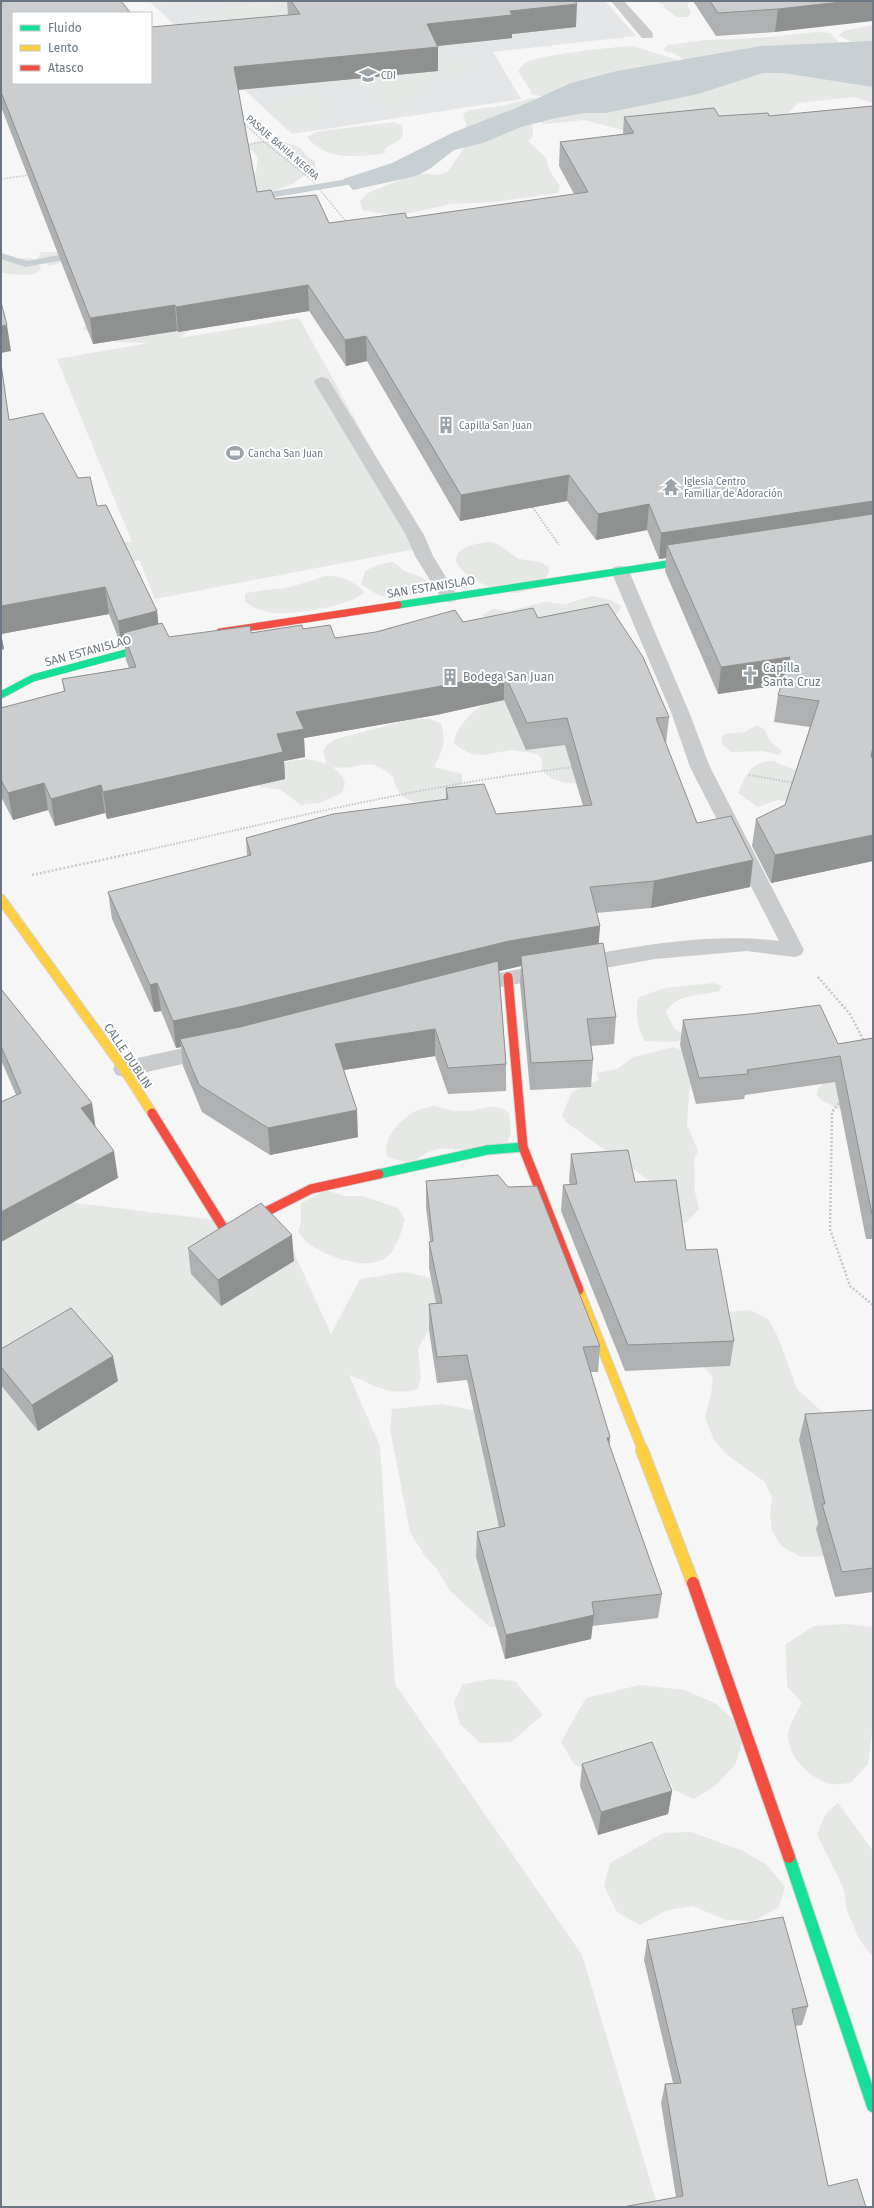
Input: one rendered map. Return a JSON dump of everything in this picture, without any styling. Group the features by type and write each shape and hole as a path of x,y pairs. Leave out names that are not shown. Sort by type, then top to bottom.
{"street":[{"path":"616,1 647,35"},
{"path":"322,382 415,536 424,556 449,597"},
{"name":"SAN ESTANISLAO","path":"207,634 704,558"},
{"path":"620,571 680,712 700,767 794,950"},
{"name":"SAN ESTANISLAO","path":"1,696 33,678 162,644"},
{"name":"CALLE DUBLIN","path":"1,899 124,1069 226,1232 311,1189 487,1150 523,1147"},
{"path":"470,987 508,977 655,952 747,944 794,950"},
{"path":"508,977 523,1147 668,1515 746,1731 873,2106"},
{"path":"124,1069 227,1047"}],"path":[{"path":"120,1 131,12"},
{"name":"PASAJE BAHIA NEGRA","path":"242,121 264,142 313,181 350,226"},
{"path":"238,146 264,142"},
{"path":"1,179 33,175"},
{"path":"528,500 559,546"},
{"path":"24,877 356,804 514,774 578,767"},
{"path":"700,767 802,784"},
{"path":"794,950 850,1014 864,1043"},
{"path":"845,1094 832,1112 830,1229 850,1286 873,1305"}],"shaded area":[{"name":"CDI","path":"149,1 605,1 636,36 493,52 521,99 292,134"},
{"path":"155,1 200,1 161,8"},
{"path":"272,1 285,20 215,30 202,11"},
{"path":"653,1 690,1 687,4 691,13 688,17 677,17 663,7 665,5"},
{"path":"873,25 873,45 855,43 839,35 843,31"},
{"path":"816,32 830,33 843,47 686,61 674,53 665,52 664,49 668,45 706,40 759,38"},
{"path":"873,41 873,87 783,73 763,73 698,94 606,113 584,113 556,118 521,127 483,143 454,150 431,168 416,176 353,190 343,179 392,163 452,133 516,108 571,83 617,71 761,46"},
{"path":"633,46 678,60 670,65 560,93 541,96 530,94 531,91 518,71 524,64 542,58 576,52"},
{"path":"873,56 873,103 854,97 798,103 785,116 631,132 584,120 545,124 534,120 660,88"},
{"path":"454,57 462,58 467,62 470,66 466,71 457,77 429,81 425,83 422,85 415,100 406,106 387,106 380,103 371,94 365,84 330,79 431,64"},
{"path":"320,95 326,98 325,116 318,119 303,122 289,121 282,119 270,109 277,101 284,99 300,96"},
{"path":"532,98 541,99 463,130 467,125 463,114 468,110 503,106"},
{"path":"394,122 402,125 403,135 399,140 386,148 384,151 386,153 364,156 344,156 334,154 324,151 307,137 316,132"},
{"path":"529,123 532,124 533,136 528,141 546,158 550,172 560,186 558,193 494,202 451,204 397,216 362,210 360,201 368,193 417,173 437,175 448,172 465,146"},
{"path":"255,141 281,141 294,145 302,149 306,156 315,162 315,168 292,184 265,194 219,183 256,172 258,158 248,146"},
{"path":"41,252 65,252 66,261 50,266 38,258"},
{"path":"30,258 38,262 41,267 39,271 30,275 1,273 1,259"},
{"name":"Cancha San Juan","path":"299,318 426,547 155,599 139,560 130,563 117,542 132,542 57,359 149,343 118,342 99,338 83,329 92,319 190,330 179,338"},
{"path":"489,542 496,543 519,559 540,562 548,566 549,572 544,582 541,585 527,591 510,593 501,591 472,578 459,566 456,559 458,554 469,546"},
{"path":"391,562 395,563 405,571 424,579 427,581 427,584 412,595 399,598 387,598 381,596 361,585 365,571 377,565"},
{"path":"325,576 337,577 346,580 355,584 365,592 358,597 335,605 294,613 269,612 245,602 245,593 291,587"},
{"path":"592,596 611,600 621,606 619,611 606,620 488,621 482,615 493,609 509,611 544,602 566,604"},
{"path":"498,698 552,702 580,783 564,782 550,777 542,771 542,761 540,756 532,753 512,750 483,755 471,754 454,744 458,730 463,723 484,704"},
{"path":"412,719 430,719 441,724 444,741 434,767 462,774 460,786 453,795 443,801 417,803 406,798 398,790 394,778 378,766 371,765 343,768 333,767 342,776 345,783 342,793 319,803 301,805 281,790 262,787 244,780 288,761 308,759 327,764 323,751 327,745 336,739"},
{"path":"757,725 765,730 770,741 782,751 779,755 763,751 731,752 722,744 722,738 725,734 744,732"},
{"path":"774,761 804,774 787,801 777,800 758,807 738,793 747,774 754,766"},
{"path":"713,983 722,986 719,991 682,998 670,1006 666,1012 674,1028 687,1037 676,1042 645,1041 640,1031 637,1013 639,997 665,988"},
{"path":"674,1047 688,1053 691,1083 687,1125 698,1151 694,1159 695,1192 699,1209 686,1223 662,1219 657,1186 631,1168 620,1157 605,1150 566,1122 562,1115 572,1092 599,1080 596,1073 617,1069 632,1058 641,1055"},
{"path":"833,1073 841,1110 821,1100 817,1095 818,1089"},
{"path":"434,1106 457,1111 467,1111 490,1107 502,1109 509,1113 511,1134 507,1142 482,1148 467,1150 439,1149 431,1151 412,1161 406,1162 388,1157 386,1150 387,1143 394,1129 399,1123 418,1110"},
{"path":"326,1190 344,1196 363,1196 398,1208 405,1220 401,1233 390,1254 382,1260 372,1263 361,1263 337,1258 316,1248 305,1240 298,1232 301,1222 301,1203"},
{"path":"42,1199 283,1228 331,1334 360,1279 403,1272 424,1276 443,1283 429,1330 418,1348 421,1378 418,1389 397,1392 388,1391 349,1375 380,1446 395,1684 582,1955 658,2207 1,2207 1,1206"},
{"path":"750,1310 768,1319 778,1337 797,1389 830,1419 828,1556 802,1557 782,1547 772,1531 770,1515 772,1497 765,1482 726,1454 714,1440 705,1417 711,1395 713,1377 692,1355 728,1312"},
{"path":"442,1404 476,1411 543,1632 490,1627 450,1591 437,1569 424,1555 410,1532 390,1429 392,1409"},
{"path":"846,1624 873,1627 873,1723 868,1764 850,1783 831,1784 816,1778 802,1766 789,1745 789,1728 802,1703 787,1686 786,1644 814,1626"},
{"path":"491,1679 515,1681 543,1715 511,1742 480,1743 460,1724 454,1702 463,1684"},
{"path":"640,1685 684,1690 715,1703 746,1731 735,1765 715,1786 694,1799 674,1790 662,1764 619,1759 605,1779 574,1764 561,1742 586,1698"},
{"path":"838,1803 873,1851 873,1957 859,1939 847,1910 843,1887 817,1834 826,1813"},
{"path":"691,1832 741,1850 767,1865 785,1887 779,1907 754,1921 727,1920 692,1906 665,1911 640,1925 617,1912 604,1886 610,1863 663,1833"}],"building":[{"path":"1,1 121,1 129,12 12,12 12,84 152,84 152,27 300,14 291,1 575,1 577,4 510,11 512,15 427,24 438,47 234,67 257,192 271,190 275,199 316,195 329,223 405,213 407,218 588,192 560,142 634,133 624,117 714,108 719,116 768,113 769,116 873,106 873,501 661,533 649,504 598,514 569,475 461,495 366,336 345,340 308,285 176,307 175,305 90,318 1,92"},
{"path":"710,1 850,1 778,9 718,13"},
{"path":"1,302 7,325 1,326"},
{"path":"1,364 9,420 43,413 78,478 90,477 97,506 106,505 157,611 118,621 105,587 1,606"},
{"path":"873,514 873,747 871,756 873,759 873,835 775,855 756,819 785,805 819,701 778,695 790,657 721,667 667,545"},
{"path":"608,604 643,657 669,717 656,718 697,823 731,816 753,860 654,881 590,887 600,926 509,941 239,1007 173,1021 157,983 150,985 108,892 251,855 246,838 333,814 448,799 446,788 484,784 496,814 592,805 567,718 527,723 504,673 436,687 296,712 304,729 277,734 283,752 103,792 101,785 51,799 44,783 8,793 1,780 1,708 65,691 62,679 136,667 123,633 162,623 169,637 250,626 251,633 302,625 303,629 330,625 335,638 376,632 455,610 463,622 533,608 538,618"},
{"path":"603,943 616,1017 587,1019 593,1060 531,1063 521,956"},
{"path":"498,961 506,1064 448,1068 435,1029 335,1044 357,1110 268,1128 199,1085 180,1039 240,1027"},
{"path":"1,989 92,1103 81,1108 114,1151 1,1212 1,1102 21,1093 1,1046"},
{"path":"820,1005 838,1044 873,1038 873,1214 840,1056 747,1070 748,1074 699,1078 683,1020 751,1014"},
{"path":"628,1150 635,1182 676,1180 686,1250 717,1249 734,1341 628,1345 563,1185 577,1184 571,1154"},
{"path":"498,1175 508,1187 537,1186 600,1346 583,1347 610,1437 607,1438 662,1594 592,1602 594,1615 506,1635 477,1532 505,1526 467,1355 437,1357 429,1304 442,1303 429,1242 433,1241 426,1181"},
{"path":"261,1203 292,1235 218,1280 188,1248"},
{"path":"71,1308 113,1356 32,1405 1,1367 1,1349"},
{"path":"873,1410 873,1568 842,1572 822,1504 825,1504 805,1414"},
{"path":"652,1742 672,1791 601,1812 582,1764"},
{"path":"783,1917 808,2006 792,2009 828,2186 857,2179 866,2207 623,2207 683,2196 665,2084 681,2083 647,1940"}],"waterway":[{"path":"253,201 274,194 367,179"},
{"path":"1,256 26,264 80,254"}],"traffic: fast":[{"path":"398,605 694,560"},
{"path":"1,695 33,678 155,645"},
{"path":"379,1174 487,1150 523,1147"},
{"path":"789,1857 873,2106"}],"traffic: slow":[{"path":"1,899 124,1069 152,1113"},
{"path":"579,1290 668,1515 693,1583"}],"traffic: jam":[{"path":"220,632 398,605"},
{"path":"508,977 523,1147 579,1290"},
{"path":"152,1113 226,1232 311,1189 379,1174"},
{"path":"693,1583 789,1857"}],"place":[{"name":"CDI","path":"368,75"},
{"name":"Capilla San Juan","path":"446,425"},
{"name":"Cancha San Juan","path":"235,453"},
{"name":"Iglesia Centro Familiar de Adoración","path":"671,487"},
{"name":"Capilla Santa Cruz","path":"750,675"},
{"name":"Bodega San Juan","path":"450,677"}]}
